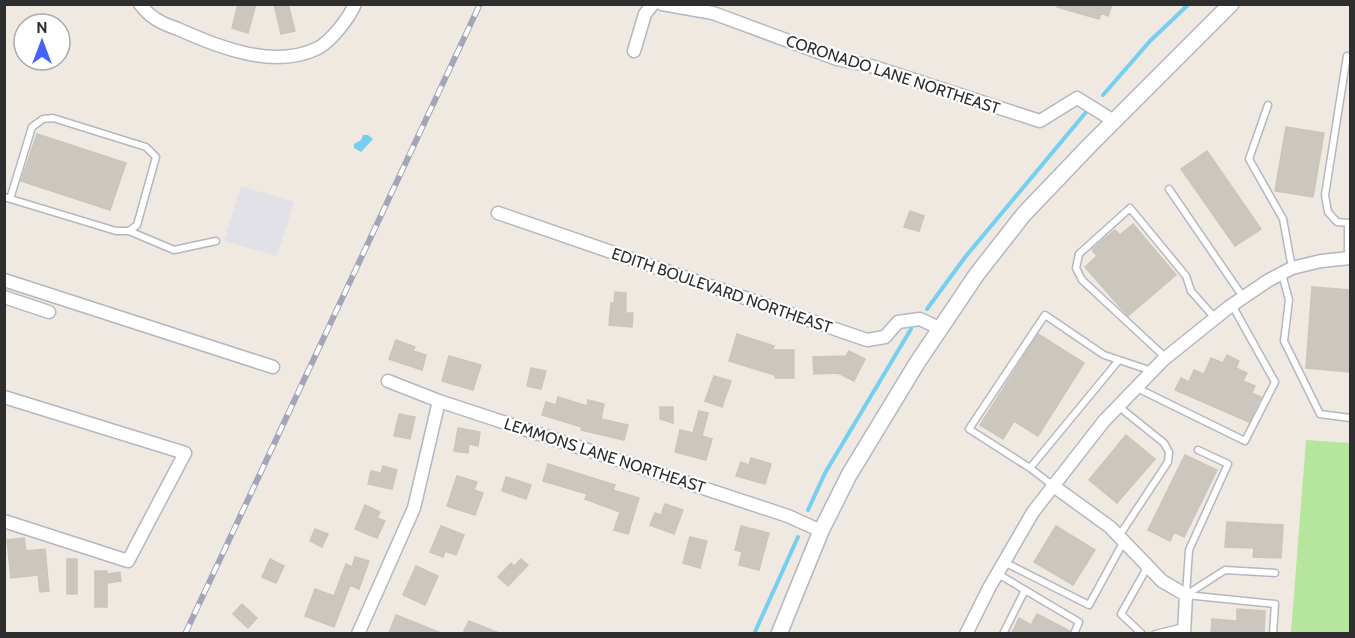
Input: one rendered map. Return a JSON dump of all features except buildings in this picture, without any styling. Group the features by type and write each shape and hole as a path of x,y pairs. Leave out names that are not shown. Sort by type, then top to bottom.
{"street":[{"path":"140,4 154,18 208,43 259,55 289,56 317,49 351,15 356,4"},
{"path":"634,51 645,14 653,4"},
{"name":"CORONADO LANE NORTHEAST","path":"662,4 713,13 837,59 871,66 1041,121 1077,98 1114,121"},
{"path":"779,633 821,531 849,475 884,416 977,274 1024,214 1228,5"},
{"name":"EDITH BOULEVARD NORTHEAST","path":"498,213 867,340 885,337 898,322 920,319 941,329"},
{"path":"966,633 1033,512 1118,406 1152,371 1215,318 1269,279 1321,261 1349,258"},
{"path":"4,280 273,367"},
{"path":"4,297 49,312"},
{"name":"LEMMONS LANE NORTHEAST","path":"388,381 788,516 821,531"},
{"path":"4,397 185,453 128,561 4,521"},
{"path":"358,633 414,508 440,400"},
{"path":"1052,486 1110,527 1162,580 1186,595 1184,630"}],"lane":[{"path":"1349,258 1349,223 1337,222 1328,212 1325,195 1347,56 1350,58"},
{"path":"1268,105 1250,159 1283,219 1289,300 1284,341 1320,414 1350,417"},
{"path":"129,231 137,225 156,157 146,147 53,118 43,119 32,127 7,198 116,231 129,231 174,250 216,241"},
{"path":"1168,189 1244,297"},
{"path":"1166,358 1082,280 1076,268 1079,254 1130,208 1186,276 1191,291 1215,318"},
{"path":"1136,388 1245,441 1275,382 1232,305"},
{"path":"1052,486 1030,468 969,429 1045,315 1104,355 1152,371"},
{"path":"1030,468 1119,360"},
{"path":"1001,568 1089,604 1122,538 1168,462 1169,452 1164,443 1118,406"},
{"path":"1186,595 1189,550 1228,464 1198,450"},
{"path":"1142,633 1121,614 1149,565"},
{"path":"1001,568 1025,590 1079,622 1074,633"},
{"path":"1186,595 1225,570 1275,573"},
{"path":"1003,633 1025,590"},
{"path":"1186,595 1275,604 1273,633"},
{"path":"1155,633 1184,630"}],"shaded area":[{"path":"241,186 294,202 277,256 224,241"}],"green space":[{"path":"1306,440 1350,443 1350,633 1291,633"}],"water":[{"path":"363,135 368,135 373,139 361,152 354,148 354,144 361,140"}],"waterway":[{"path":"1103,95 1150,41 1189,4"},
{"path":"927,309 966,256 1087,111"},
{"path":"808,510 825,473 911,329"},
{"path":"754,634 798,537"}],"railway":[{"path":"185,634 480,4"}]}
